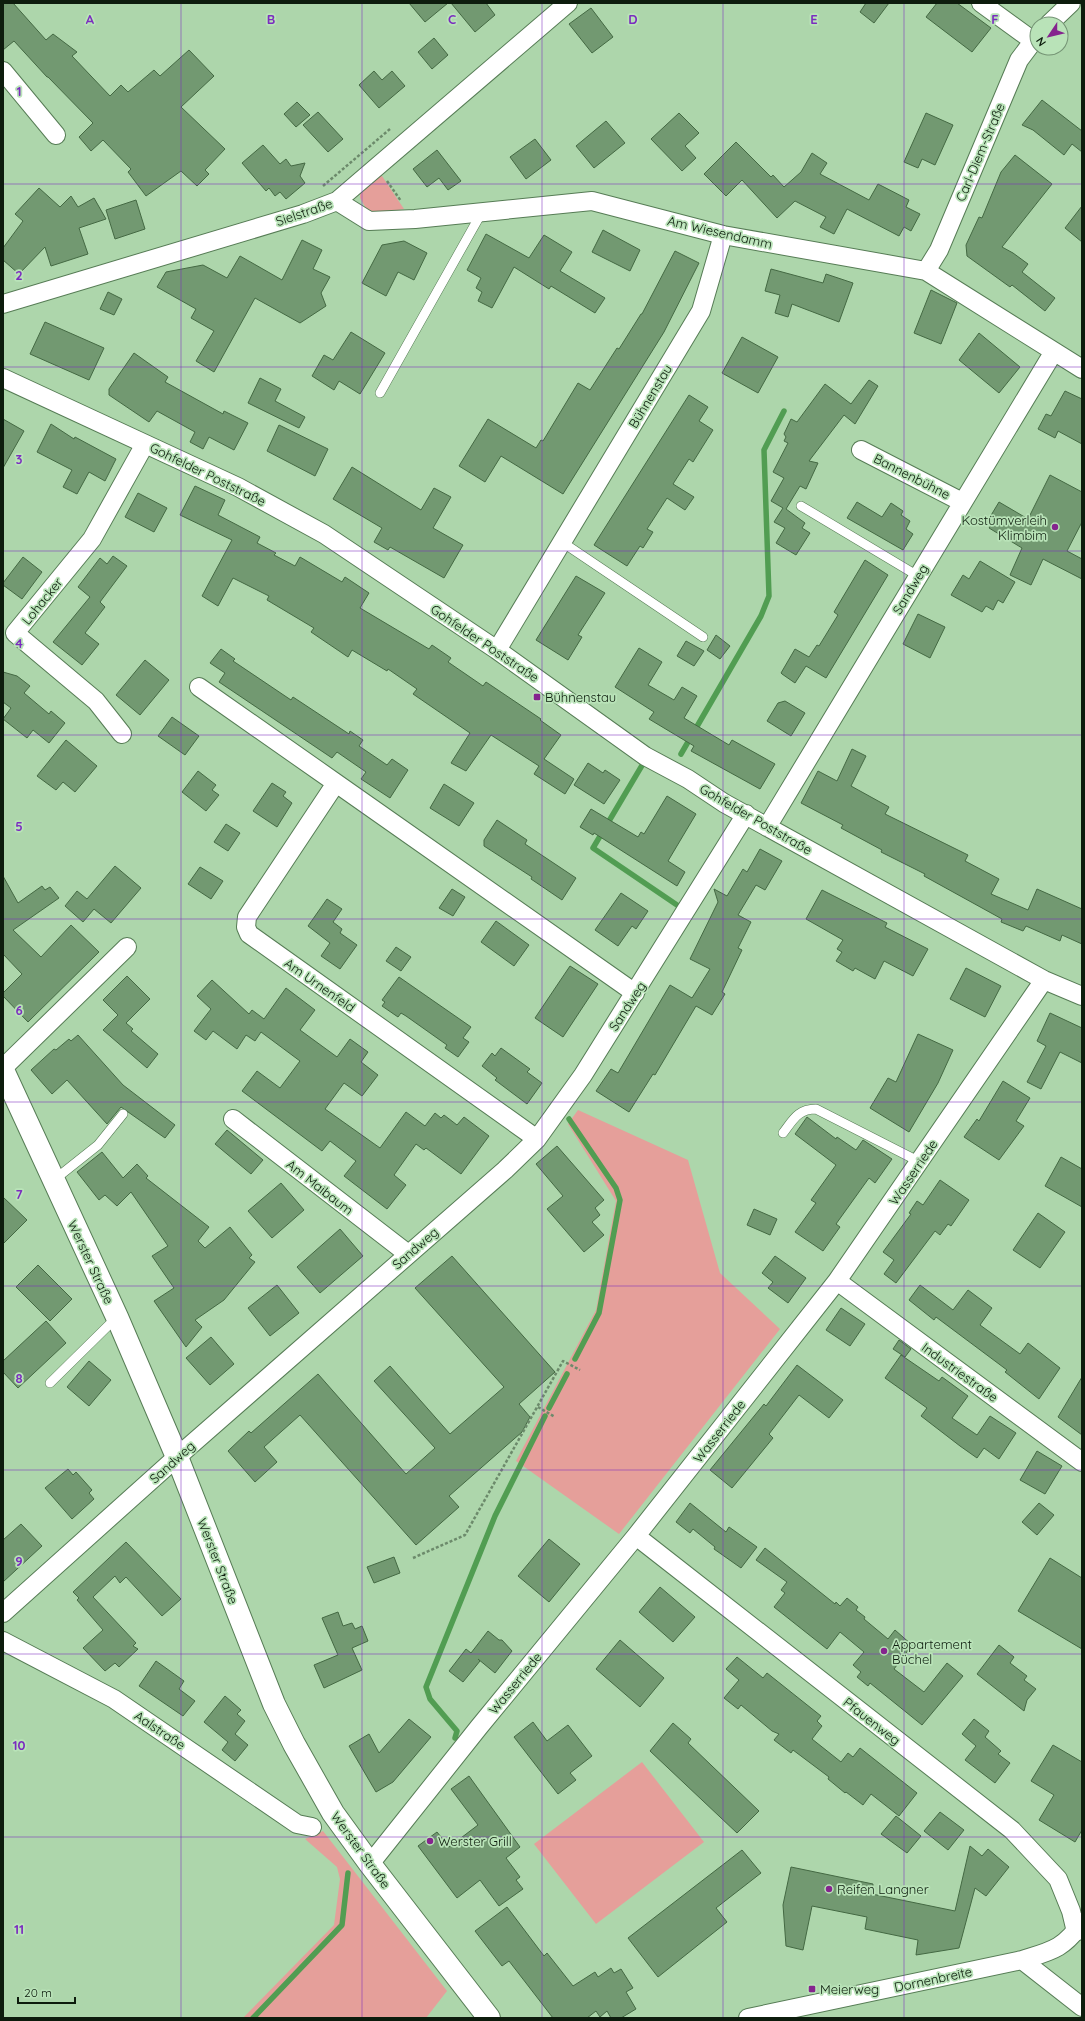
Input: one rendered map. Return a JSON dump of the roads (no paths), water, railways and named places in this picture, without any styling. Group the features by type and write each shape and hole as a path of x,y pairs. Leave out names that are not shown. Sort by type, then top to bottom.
{"main road":[{"name":"Werster Straße","path":"3,1069 117,1317 177,1457 274,1704 294,1744 333,1813 370,1864 489,2018"}],"street":[{"name":"Sielstraße","path":"3,304 303,214 337,201 568,3"},
{"path":"981,3 1029,35"},
{"path":"1057,16 1071,3"},
{"name":"Carl-Diem-Straße","path":"926,271 939,250 1019,60 1029,45"},
{"path":"3,71 56,135"},
{"name":"Am Wiesendamm","path":"337,201 369,221 414,219 592,201 723,235 926,271 1053,353 1082,369"},
{"name":"Bühnenstau","path":"496,650 701,312 723,235"},
{"name":"Sandweg","path":"768,827 962,502 1053,353"},
{"name":"Gohfelder Poststraße","path":"3,378 238,487 324,534 496,650 645,756 768,827 1044,980 1082,996"},
{"name":"Lohacker","path":"122,734 96,702 16,633 92,539 145,444"},
{"name":"Bannenbühne","path":"861,450 962,502"},
{"path":"199,687 635,993"},
{"name":"Am Urnenfeld","path":"336,783 247,917 246,927 249,934 537,1139"},
{"name":"Sandweg","path":"3,1612 537,1139 583,1075 746,814"},
{"name":"Werster Straße","path":"3,1069 127,947"},
{"name":"Wasserriede","path":"370,1864 484,1720 636,1536 837,1282 1044,980"},
{"name":"Am Maibaum","path":"233,1119 408,1254"},
{"name":"Industriestraße","path":"837,1282 1082,1462"},
{"name":"Pfauenweg","path":"636,1536 1012,1830 1058,1879 1079,1927"},
{"name":"Aalstraße","path":"3,1641 114,1699 297,1824 312,1828"},
{"name":"Dornenbreite","path":"748,2018 1022,1960 1058,1949 1079,1927"},
{"path":"1022,1960 1082,2007"}],"lane":[{"path":"380,393 482,212"},
{"path":"801,506 918,576"},
{"path":"562,542 703,637"},
{"path":"783,1133 797,1114 807,1109 816,1109 920,1162"},
{"path":"53,1180 98,1145 123,1114"},
{"path":"50,1383 117,1317"}],"waterway":[{"path":"681,754 761,616 769,596 764,450 784,411"},
{"path":"644,762 593,848 677,905"},
{"path":"569,1119 616,1188 620,1200 599,1313 575,1359"},
{"path":"549,1408 567,1374"},
{"path":"455,1738 457,1731 430,1699 426,1687 495,1516 545,1416"},
{"path":"253,2018 342,1925 348,1873"}],"place":[{"name":"Kostümverleih Klimbim","path":"1055,527"},
{"name":"Bühnenstau","path":"537,697"},
{"name":"Appartement Büchel","path":"884,1651"},
{"name":"Werster Grill","path":"430,1841"},
{"name":"Reifen Langner","path":"829,1889"},
{"name":"Meierweg","path":"812,1989"}]}
